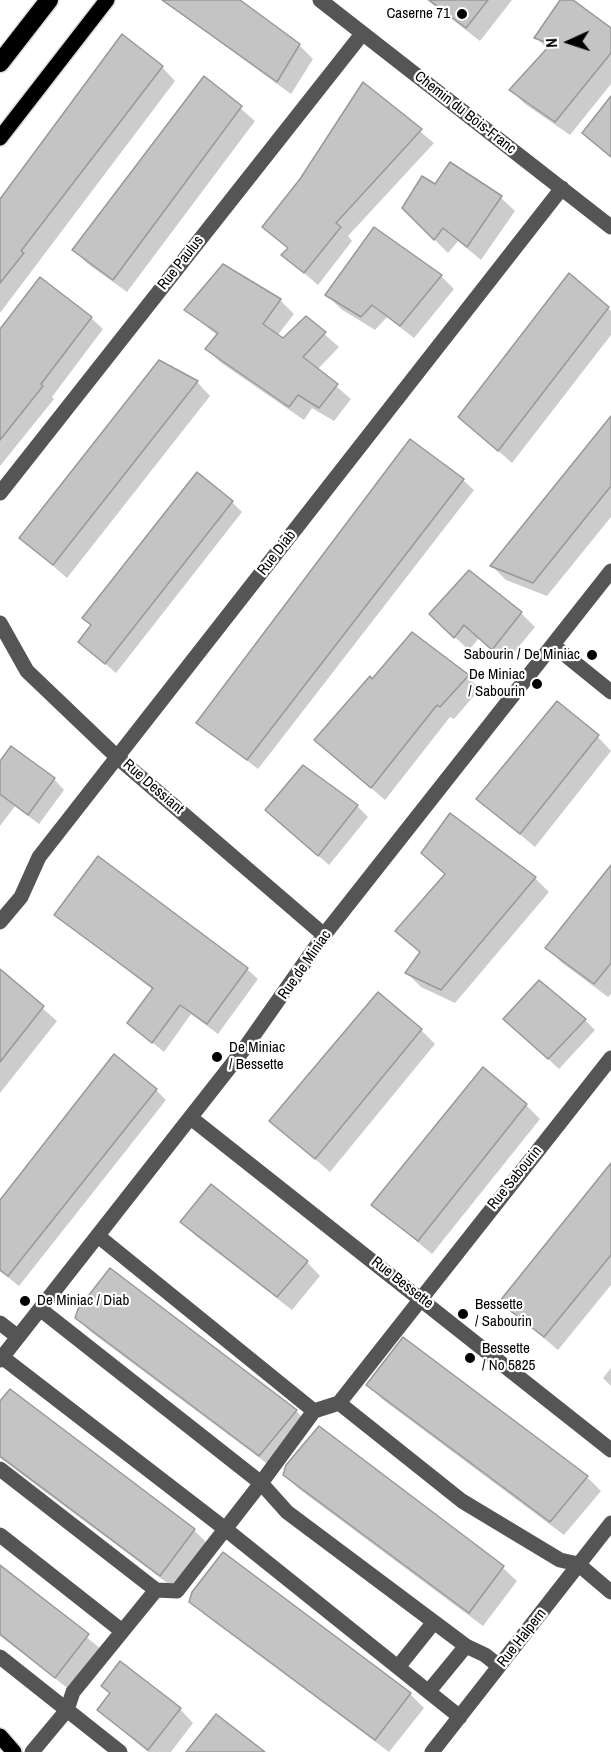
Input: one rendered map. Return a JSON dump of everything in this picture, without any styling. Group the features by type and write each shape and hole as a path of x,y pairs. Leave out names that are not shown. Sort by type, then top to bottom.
{"highway":[{"path":"0,63 49,0"}],"main road":[{"path":"0,138 108,0"},
{"path":"0,1736 14,1752"}],"street":[{"name":"Chemin du Bois-Franc","path":"320,0 611,227"},
{"name":"Rue Paulus","path":"0,493 362,34"},
{"name":"Rue Diab","path":"0,922 21,897 39,857 562,188"},
{"name":"Rue de Miniac","path":"1,1358 191,1118 282,998 324,935 611,571"},
{"name":"Rue Dessiant","path":"0,623 27,671 117,757 324,935"},
{"path":"553,645 611,692"},
{"name":"Rue Sabourin","path":"339,1403 420,1297 611,1058"},
{"name":"Rue Bessette","path":"191,1118 611,1450"},
{"path":"98,1236 314,1411"},
{"path":"40,1309 261,1483 286,1512 434,1623 466,1646 485,1655 500,1666"},
{"path":"0,1323 18,1337"},
{"path":"1,1358 224,1528 460,1717"},
{"path":"0,1469 156,1590 177,1591 314,1411 339,1403 462,1501 560,1560 578,1564 611,1592"},
{"name":"Rue Halpern","path":"432,1752 611,1523"},
{"path":"0,1535 122,1632"},
{"path":"32,1752 67,1710 73,1692 156,1590"},
{"path":"398,1667 434,1623"},
{"path":"429,1691 466,1646"},
{"path":"0,1657 120,1752"}],"building":[{"path":"162,0 240,0 300,44 277,82"},
{"name":"Caserne 71","path":"429,0 488,0 466,28"},
{"path":"560,0 573,0 611,28 611,53 555,122 509,90 551,44 534,38"},
{"path":"122,34 163,66 21,251 24,253 0,283 0,199"},
{"path":"204,76 242,106 113,280 72,250"},
{"path":"363,82 422,129 336,223 341,227 304,273 281,255 288,248 262,227 300,179"},
{"path":"611,96 611,157 582,133"},
{"path":"450,162 502,196 467,247 443,228 434,240 402,208 422,176 435,184"},
{"path":"374,227 442,275 400,326 372,305 361,317 325,295"},
{"path":"223,264 281,299 263,324 283,338 306,316 326,332 303,357 338,384 319,408 298,395 289,407 205,349 218,333 184,310"},
{"path":"569,273 609,307 498,451 458,417"},
{"path":"40,277 92,317 41,384 43,386 0,440 0,329"},
{"path":"159,360 198,381 53,565 19,538"},
{"path":"611,416 611,486 533,583 490,566"},
{"path":"410,439 464,479 247,760 196,723"},
{"path":"197,472 233,501 105,664 78,642 91,625 82,618"},
{"path":"469,570 522,612 492,650 464,625 454,638 429,614"},
{"path":"412,632 469,675 440,707 437,705 371,788 314,740 370,676 372,679"},
{"path":"557,701 599,735 520,834 476,799"},
{"path":"11,746 55,778 28,815 0,794 0,761"},
{"path":"303,765 358,805 318,856 265,810"},
{"path":"450,813 536,877 441,990 405,973 420,952 395,931 445,874 421,853"},
{"path":"98,856 248,968 207,1024 180,1005 152,1043 127,1023 153,988 54,915"},
{"path":"611,865 611,963 594,984 545,948"},
{"path":"0,969 44,1006 0,1062"},
{"path":"539,980 586,1019 548,1059 503,1019"},
{"path":"378,992 422,1029 315,1159 269,1121"},
{"path":"114,1054 157,1089 8,1276 0,1270 0,1200"},
{"path":"483,1067 527,1104 418,1241 371,1205"},
{"path":"611,1163 611,1255 544,1337 499,1302"},
{"path":"211,1184 308,1261 277,1297 180,1222"},
{"path":"110,1268 297,1410 259,1456 75,1318 78,1309"},
{"path":"403,1337 588,1476 550,1522 366,1385"},
{"path":"10,1389 195,1529 160,1576 0,1456 0,1401"},
{"path":"319,1426 504,1566 469,1613 283,1475 286,1465"},
{"path":"223,1552 411,1693 375,1740 189,1602 192,1592"},
{"path":"0,1565 89,1634 55,1678 0,1634"},
{"path":"120,1661 181,1708 148,1750 97,1710 110,1693 101,1686"},
{"path":"216,1714 265,1752 186,1752"}],"place":[{"name":"Caserne 71","path":"462,14"},
{"name":"Sabourin / De Miniac","path":"592,655"},
{"name":"De Miniac / Sabourin","path":"537,684"},
{"name":"De Miniac / Bessette","path":"217,1057"},
{"name":"De Miniac / Diab","path":"25,1301"},
{"name":"Bessette / Sabourin","path":"463,1314"},
{"name":"Bessette / No 5825","path":"470,1358"}]}
